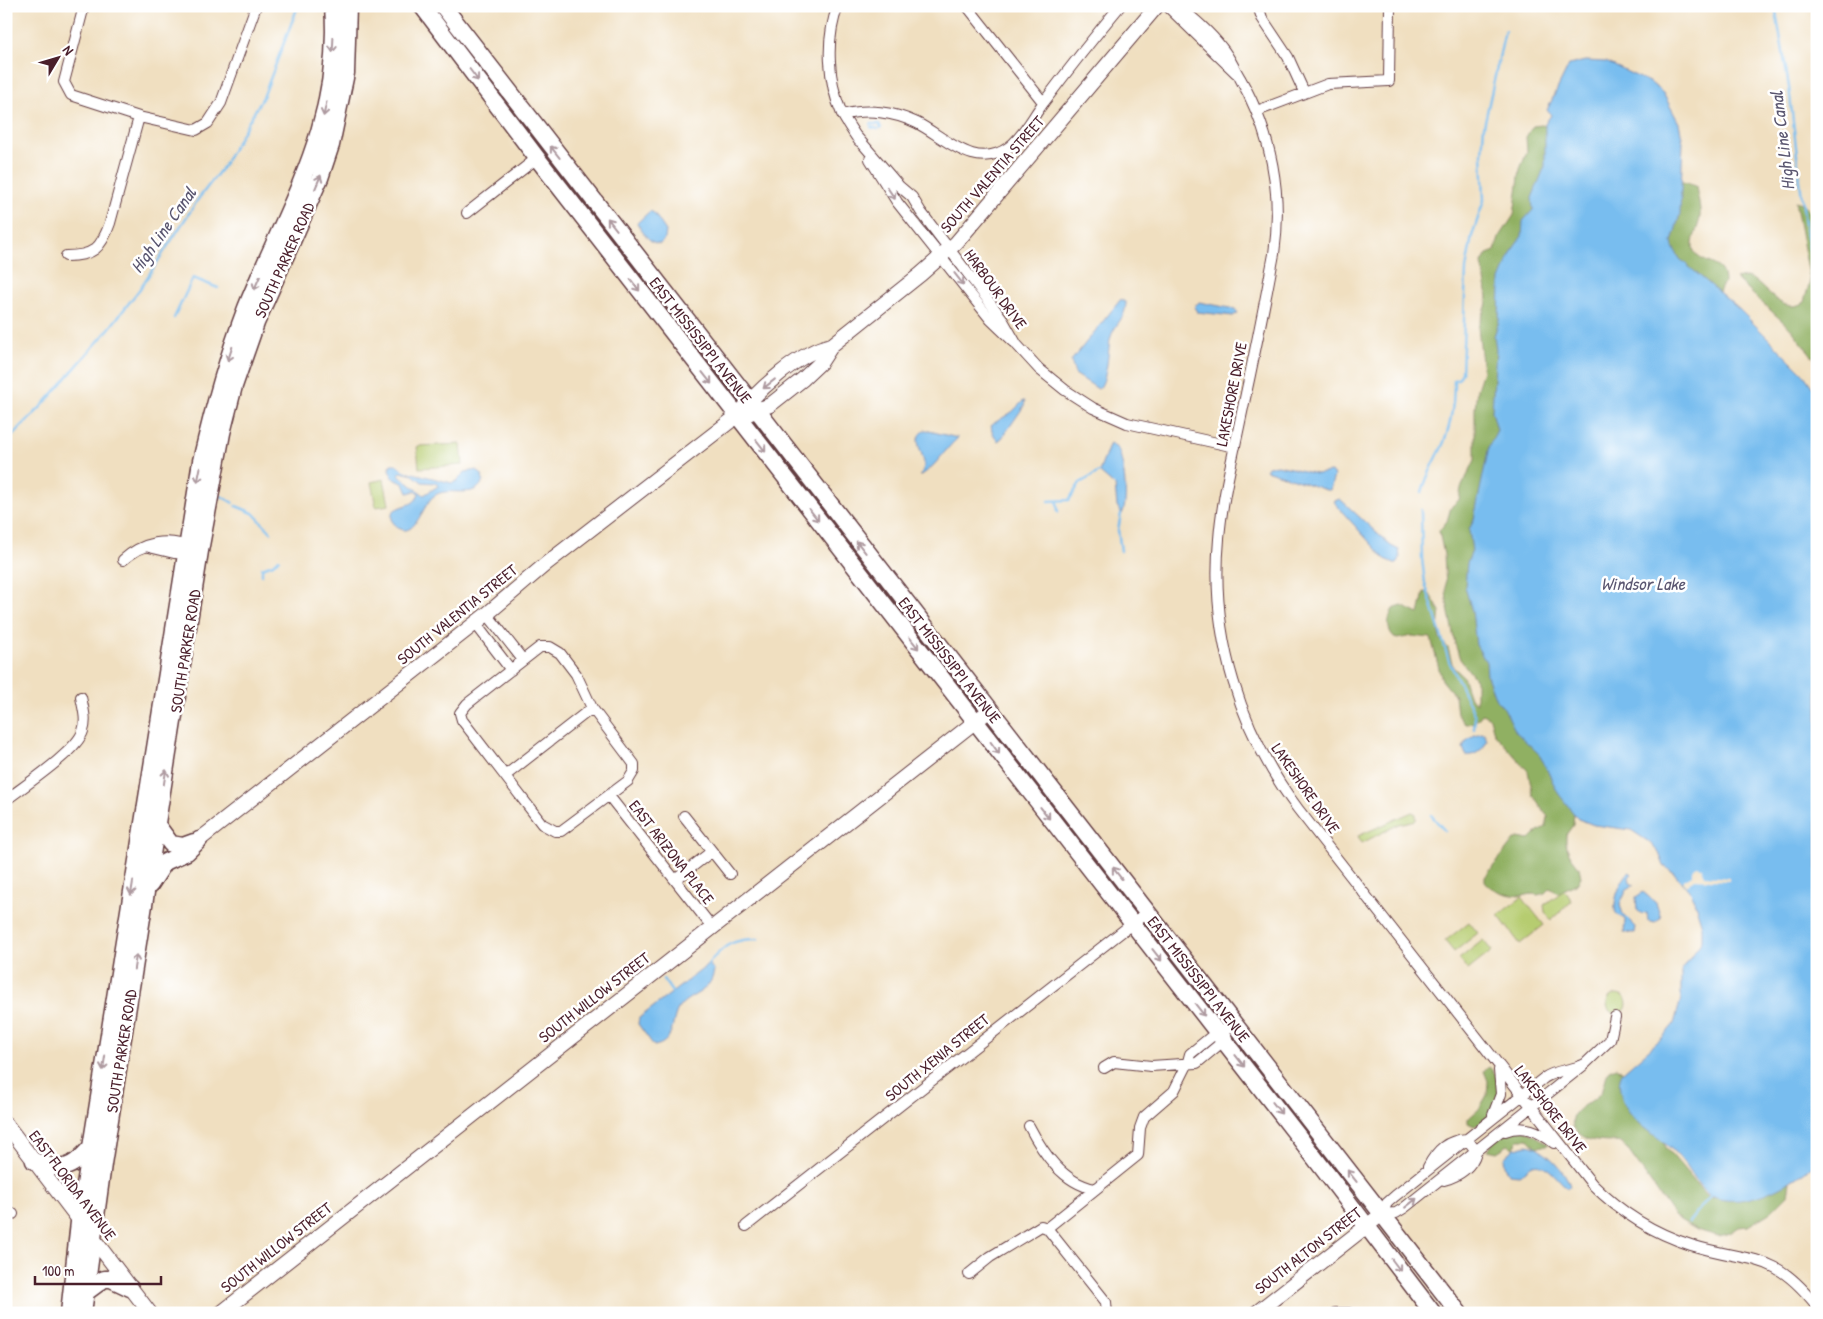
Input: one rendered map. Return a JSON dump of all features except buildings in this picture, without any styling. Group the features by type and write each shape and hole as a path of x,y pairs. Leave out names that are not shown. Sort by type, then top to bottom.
{"main road":[{"name":"SOUTH PARKER ROAD","path":"83,1313 91,1239 146,892 146,847 157,825 201,461 223,376 246,308 304,178 319,134 332,71 333,6"},
{"name":"SOUTH PARKER ROAD","path":"68,1313 79,1222 91,1147 146,847 191,551 236,381 260,311 320,178 333,138 346,73 348,6"},
{"name":"EAST MISSISSIPPI AVENUE","path":"422,6 537,158 976,721 1433,1313"},
{"name":"EAST MISSISSIPPI AVENUE","path":"443,6 752,407 1459,1313"},
{"path":"157,825 167,841 174,845 183,846 199,840"},
{"path":"146,892 165,862 184,853 199,840"},
{"path":"146,847 173,854 184,853"},
{"path":"34,1161 53,1168 67,1168 79,1161 91,1147"},
{"path":"85,1293 104,1279 111,1279 130,1288"}],"street":[{"path":"84,6 65,75 66,90 77,99 139,117 196,130 208,123 221,103 256,6"},
{"name":"HARBOUR DRIVE","path":"838,6 832,28 831,65 834,88 843,115 893,196 945,253"},
{"path":"843,115 869,111 902,117 925,127 964,152 985,155 999,152 1012,144 1120,6"},
{"name":"SOUTH VALENTIA STREET","path":"199,840 487,614 554,557 737,416 752,407 770,405 809,374 824,358 832,345 945,253 976,222 1158,6"},
{"name":"LAKESHORE DRIVE","path":"1167,6 1238,76"},
{"name":"LAKESHORE DRIVE","path":"1178,6 1221,47 1257,110 1267,136 1274,164 1277,191 1277,225 1273,259 1219,532 1218,592 1228,662 1247,721 1267,761 1289,796 1564,1151 1597,1190 1638,1222 1680,1242 1754,1259 1775,1266 1795,1280 1817,1306"},
{"path":"1258,6 1262,18 1288,57 1304,92"},
{"path":"1257,110 1304,92 1341,82 1390,81 1390,6"},
{"path":"972,8 1044,102"},
{"path":"66,256 86,255 96,249 104,239 139,117"},
{"name":"HARBOUR DRIVE","path":"856,136 899,186 918,204 945,253 990,320 1018,345 1039,369 1057,384 1082,402 1110,416 1139,427 1235,447"},
{"path":"467,213 537,158"},
{"path":"123,560 134,551 158,542 191,551"},
{"path":"487,614 523,660"},
{"path":"475,623 511,670"},
{"path":"540,647 550,647 560,653 576,674 592,708 631,758 634,771 628,781 568,828 555,831 542,824 462,720 460,714 467,704 523,660 540,647"},
{"path":"6,800 67,753 79,741 85,723 81,697"},
{"path":"506,775 592,708"},
{"name":"SOUTH WILLOW STREET","path":"221,1313 990,710"},
{"name":"EAST ARIZONA PLACE","path":"610,796 712,927"},
{"path":"684,816 730,874"},
{"path":"675,880 712,852"},
{"name":"SOUTH XENIA STREET","path":"746,1226 1147,912"},
{"name":"SOUTH ALTON STREET","path":"1382,1214 1399,1212 1585,1064 1610,1040 1615,1017"},
{"path":"1047,1228 1138,1155 1140,1128 1144,1118 1174,1091 1187,1065 1190,1054 1221,1037 1236,1026"},
{"path":"1104,1068 1114,1062 1151,1066 1187,1065"},
{"path":"1490,1120 1501,1094 1501,1079 1497,1064"},
{"name":"SOUTH ALTON STREET","path":"1256,1313 1382,1214 1390,1200 1427,1170 1439,1150 1454,1140 1467,1139 1552,1072 1585,1064"},
{"name":"EAST FLORIDA AVENUE","path":"6,1124 91,1239 150,1313"},
{"path":"1030,1126 1038,1143 1060,1170 1084,1187 1095,1189"},
{"path":"1500,1133 1517,1128 1533,1130 1564,1151"},
{"path":"1467,1139 1476,1151"},
{"path":"969,1274 1026,1234 1041,1226 1047,1228 1106,1302 1107,1313"},
{"path":"1335,1313 1349,1313"}],"green space":[{"path":"1542,125 1548,127 1552,145 1526,234 1498,427 1537,745 1574,810 1573,825 1566,835 1566,843 1569,854 1579,867 1581,877 1577,883 1558,893 1550,888 1545,893 1538,895 1522,896 1507,894 1492,888 1485,882 1485,877 1514,840 1518,838 1529,840 1546,827 1548,817 1533,795 1528,771 1494,733 1490,718 1482,714 1475,721 1465,724 1457,714 1455,696 1442,680 1431,638 1412,636 1397,639 1389,629 1389,621 1393,609 1402,606 1419,614 1424,592 1429,593 1440,611 1438,629 1440,639 1448,648 1453,667 1463,676 1470,698 1476,703 1476,680 1460,659 1455,644 1447,603 1444,555 1439,531 1447,521 1451,507 1459,500 1461,488 1475,460 1475,409 1477,389 1483,371 1478,327 1488,297 1482,263 1487,254 1495,251 1499,238 1514,215 1520,169 1527,152 1526,137 1533,126"},
{"path":"1683,182 1696,186 1700,217 1693,247 1697,256 1716,266 1723,275 1724,282 1719,292 1679,262 1667,239 1680,183"},
{"path":"1795,201 1805,206 1811,217 1814,234 1818,280 1817,362 1791,329 1736,279 1746,277 1752,279 1783,304 1790,306 1804,302 1810,281"},
{"path":"461,444 463,465 419,468 417,446"},
{"path":"384,479 389,505 376,507 371,482"},
{"path":"1412,812 1416,814 1416,820 1399,824 1362,843 1358,836"},
{"path":"1563,891 1566,892 1572,901 1551,920 1545,912 1544,905"},
{"path":"1522,897 1544,925 1520,944 1498,915"},
{"path":"1469,922 1478,933 1454,952 1445,941"},
{"path":"1483,940 1492,951 1468,970 1459,959"},
{"path":"1617,994 1624,997 1627,1004 1624,1011 1617,1014 1610,1011 1607,1004 1610,997"},
{"path":"1489,1067 1495,1074 1498,1082 1497,1100 1494,1109 1488,1116 1474,1126 1468,1123 1468,1119 1479,1109 1487,1095 1488,1081 1484,1071"},
{"path":"1616,1067 1622,1071 1667,1149 1705,1194 1712,1198 1790,1182 1788,1195 1771,1212 1748,1226 1739,1227 1730,1233 1718,1236 1697,1230 1675,1217 1623,1143 1590,1140 1578,1133 1573,1127 1574,1115 1577,1110 1597,1097 1601,1092 1609,1070"},
{"path":"1522,1128 1549,1144 1536,1148 1528,1139 1518,1139 1514,1148 1508,1145 1497,1152 1488,1150 1496,1138"}],"water":[{"name":"Windsor Lake","path":"1585,61 1606,62 1651,83 1663,93 1679,123 1683,142 1680,214 1672,242 1673,247 1680,259 1740,310 1802,372 1817,394 1817,1162 1782,1186 1754,1197 1740,1200 1726,1200 1708,1195 1683,1161 1636,1120 1623,1102 1620,1090 1620,1080 1623,1072 1663,1037 1674,1024 1681,999 1681,971 1702,941 1702,926 1692,894 1675,874 1664,866 1659,853 1649,842 1631,830 1594,825 1578,819 1558,793 1540,755 1516,732 1504,708 1496,700 1487,676 1486,662 1476,645 1472,611 1465,587 1467,563 1472,551 1469,530 1474,519 1489,446 1497,430 1492,411 1496,349 1494,336 1499,321 1500,280 1513,249 1522,236 1523,221 1533,210 1532,198 1545,166 1545,124 1551,115 1547,110 1569,65"},
{"path":"650,211 654,213 666,231 665,239 660,244 652,242 637,223"},
{"path":"1121,299 1126,303 1124,313 1110,340 1105,374 1098,389 1075,374 1071,361"},
{"path":"1199,302 1235,309 1238,313 1233,316 1197,312 1194,307"},
{"path":"1025,401 1024,406 998,441 992,432 991,425 1012,412"},
{"path":"925,430 958,438 931,468 920,476 924,465 918,441 921,433"},
{"path":"1110,443 1118,449 1124,472 1125,501 1122,514 1117,506 1115,486 1099,472"},
{"path":"391,464 396,464 405,471 452,483 457,481 465,472 477,470 482,475 483,481 479,487 468,492 446,492 434,496 416,522 411,528 406,530 399,528 392,521 392,513 399,508 411,504 419,493 415,491 408,493 404,484 393,478 389,470","holes":["401,472 413,475 422,482 436,483 438,486 424,495 399,474"]},
{"path":"1278,465 1316,474 1331,472 1334,476 1330,490 1266,470 1268,466"},
{"path":"1340,499 1391,546 1399,550 1400,558 1397,564 1384,558 1337,506 1334,501"},
{"path":"1484,733 1487,740 1484,746 1473,755 1466,755 1463,748 1466,742 1474,735"},
{"path":"1630,872 1632,874 1629,877 1630,883 1634,885 1627,889 1620,905 1623,914 1636,927 1635,933 1624,932 1625,920 1617,915 1615,908 1618,890 1624,878"},
{"path":"1643,892 1656,903 1661,918 1655,923 1648,921 1647,913 1642,914 1637,910 1636,897"},
{"path":"709,964 714,970 709,984 682,1004 678,1009 666,1041 654,1046 638,1024 639,1018"},
{"path":"1527,1145 1540,1150 1554,1161 1565,1174 1570,1187 1567,1188 1552,1172 1543,1166 1533,1165 1519,1175 1509,1174 1504,1158 1515,1148"}],"pier":[{"path":"1697,866 1702,867 1705,876 1729,878 1729,881 1694,879 1686,886 1682,881 1692,875 1692,870"}],"waterway":[{"name":"High Line Canal","path":"6,442 42,406 108,330 139,290 199,198 222,168 264,95 298,6"},
{"name":"High Line Canal","path":"1775,6 1789,87 1805,224 1812,261 1817,273"},
{"path":"1422,492 1450,424 1454,380 1458,379 1462,373 1466,269 1472,236 1484,200 1482,154 1484,126 1505,31"},
{"path":"871,124 879,124 881,128"},
{"path":"871,127 878,129"},
{"path":"174,318 193,278 218,288"},
{"path":"1049,501 1069,500 1080,483 1099,472"},
{"path":"221,496 233,503"},
{"path":"1057,502 1058,512"},
{"path":"236,506 253,513 271,532"},
{"path":"1421,510 1422,559 1425,583 1449,661 1475,716 1474,729"},
{"path":"1121,514 1118,530 1121,551"},
{"path":"262,575 262,568 273,564 279,559"},
{"path":"1431,815 1445,831"},
{"path":"708,964 730,944 742,940 758,939"},
{"path":"663,979 672,992"},
{"path":"1689,1222 1710,1196"}]}
